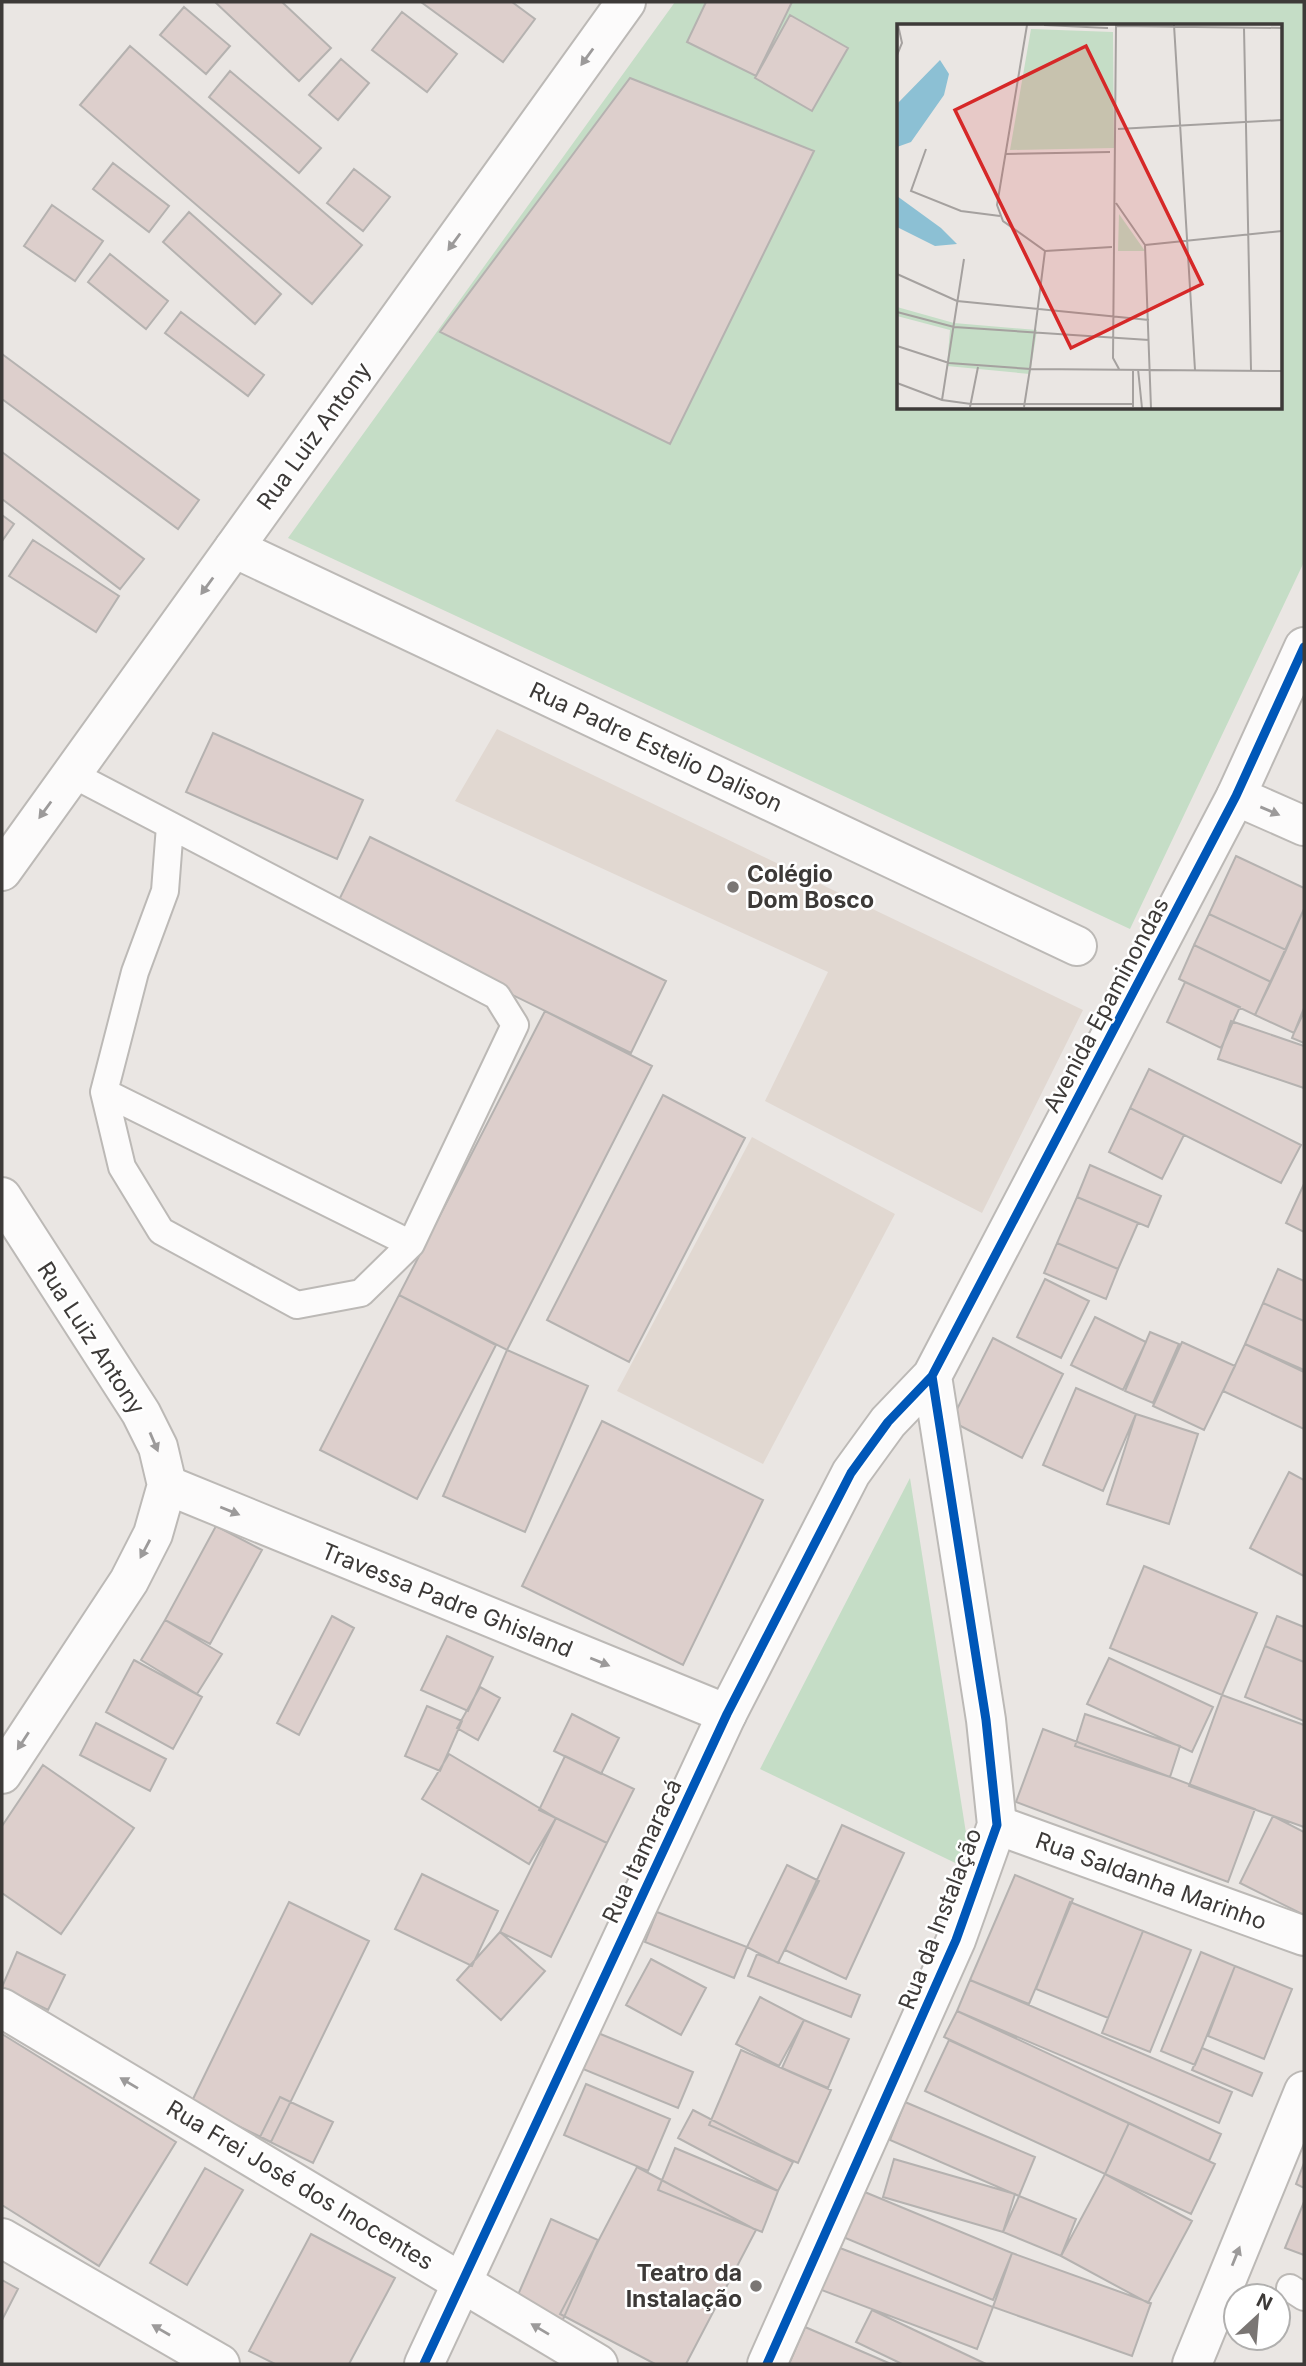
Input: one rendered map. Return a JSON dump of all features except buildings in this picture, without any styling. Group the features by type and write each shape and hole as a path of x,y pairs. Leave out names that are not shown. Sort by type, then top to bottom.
{"street":[{"name":"Rua Luiz Antony","path":"2,871 626,2"},
{"name":"Rua Padre Estelio Dalison","path":"234,548 1077,946"},
{"name":"Avenida Epaminondas","path":"932,1376 1236,796 1304,647"},
{"path":"1236,796 1304,826"},
{"name":"Rua Luiz Antony","path":"2,1197 141,1413 158,1447 167,1485"},
{"name":"Rua Itamaracá","path":"424,2364 727,1714 851,1473 888,1422 932,1376"},
{"name":"Rua da Instalação","path":"768,2364 957,1940 998,1825 986,1720 932,1376"},
{"path":"2,1774 129,1581 153,1534 167,1485"},
{"name":"Travessa Padre Ghisland","path":"167,1485 727,1714"},
{"name":"Rua Saldanha Marinho","path":"998,1825 1304,1936"},
{"name":"Rua Frei José dos Inocentes","path":"2,2008 598,2364"},
{"path":"1192,2364 1304,2091"},
{"path":"2,2238 220,2364"}],"lane":[{"path":"72,774 170,825 498,996 515,1025 411,1244 361,1293 297,1305 161,1231 122,1167 104,1092 135,972 165,891 170,825"},
{"path":"104,1092 411,1244"}],"shaded area":[{"name":"Colégio Dom Bosco","path":"497,729 1083,1010 982,1213 765,1101 828,972 455,801"},
{"path":"752,1137 895,1214 763,1464 617,1391"}],"green space":[{"path":"675,2 1304,2 1304,562 1130,929 288,538"},
{"path":"910,1478 972,1871 760,1769"}],"cycle path":[{"path":"424,2364 727,1714 851,1473 888,1422 932,1376 1236,796 1304,647"},
{"path":"767,2364 956,1940 997,1825 986,1720 932,1376"}],"place":[{"name":"Colégio Dom Bosco","path":"733,887"},
{"name":"Teatro da Instalação","path":"756,2286"}]}
